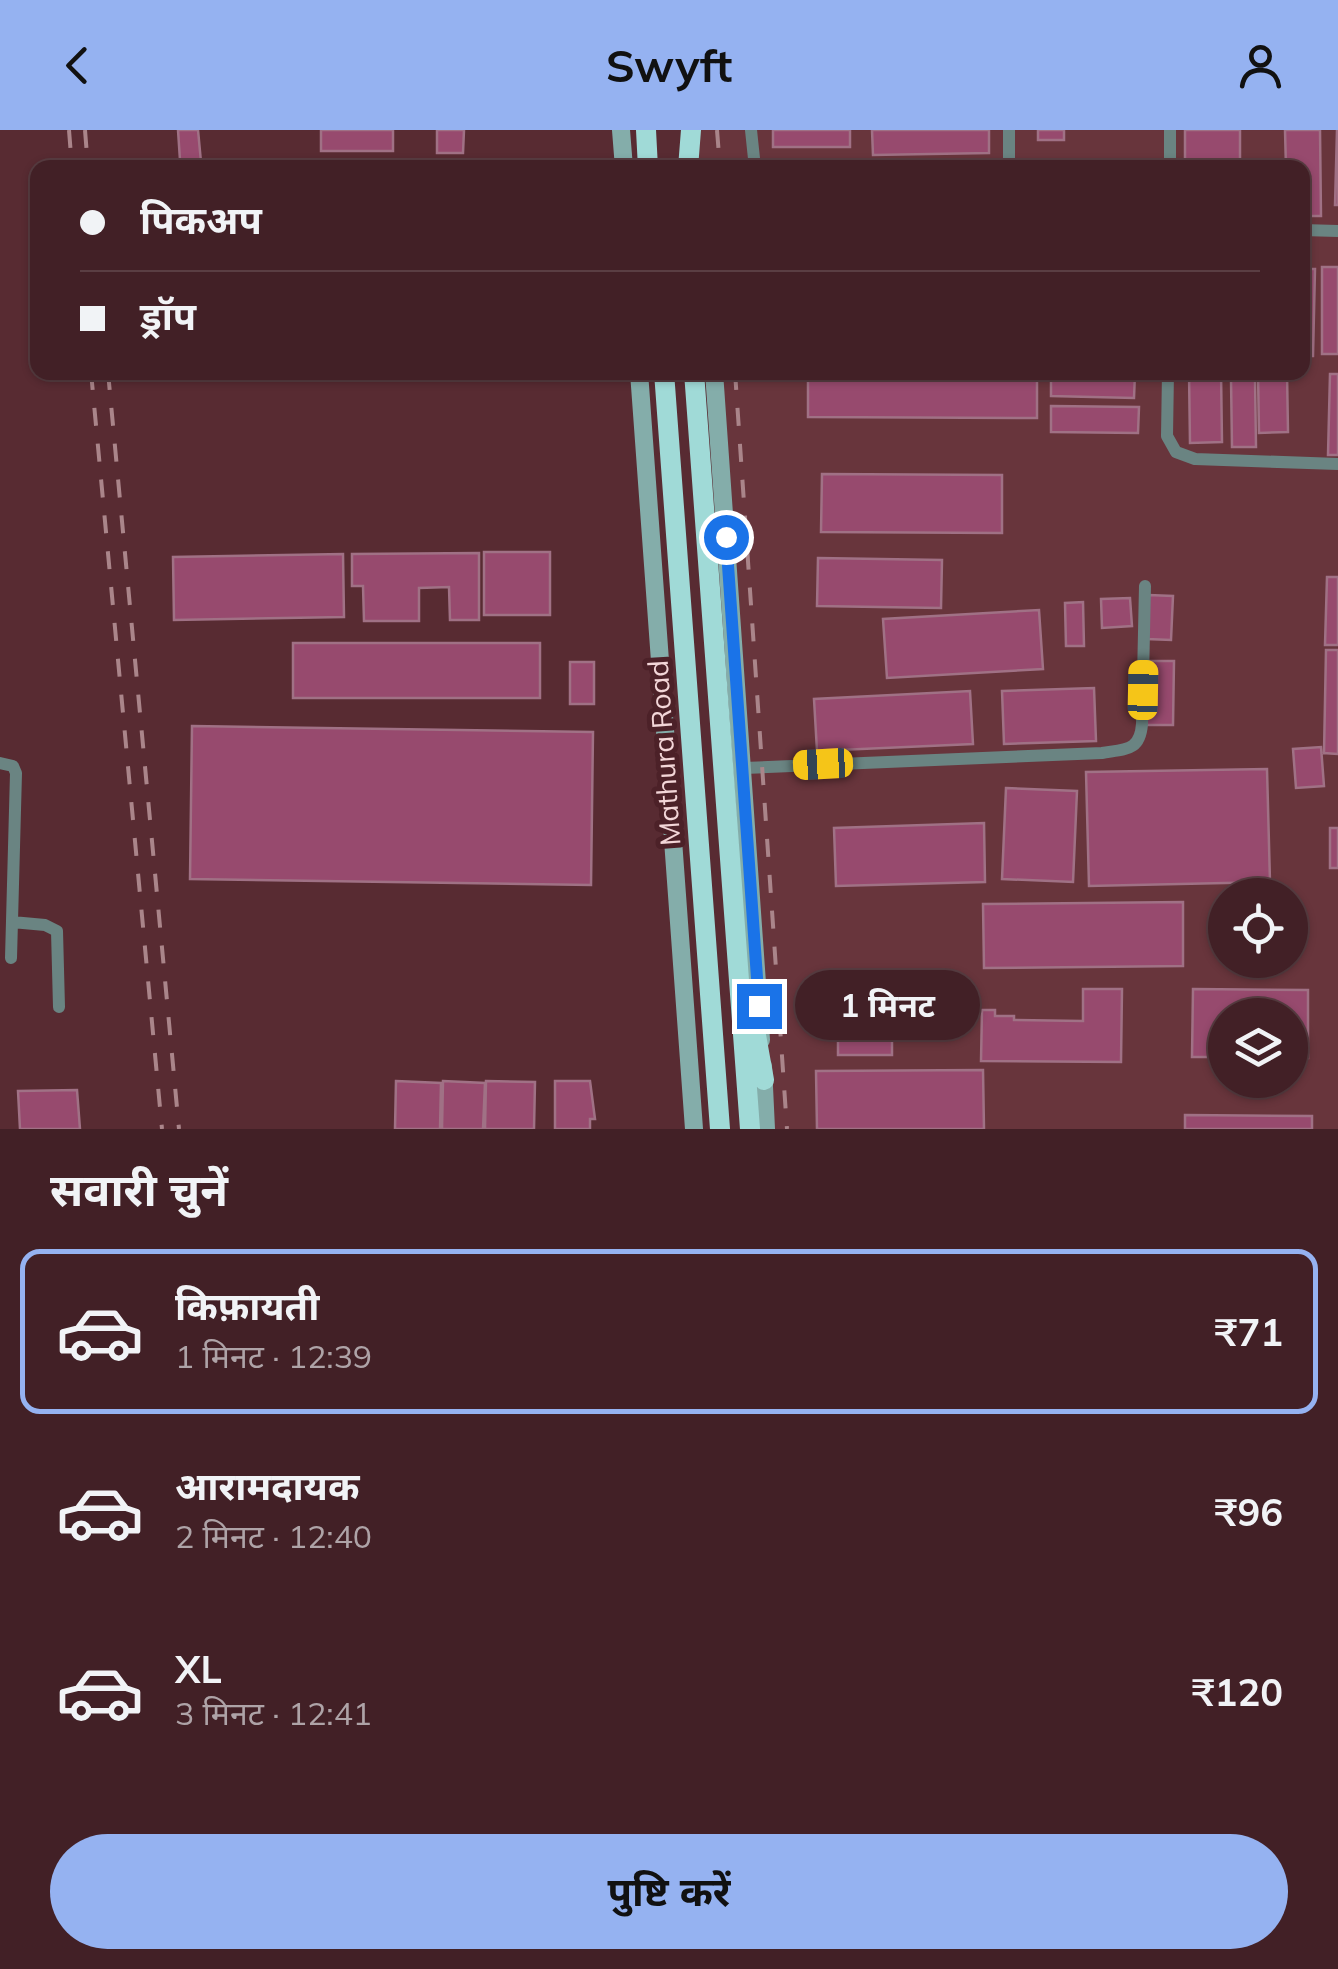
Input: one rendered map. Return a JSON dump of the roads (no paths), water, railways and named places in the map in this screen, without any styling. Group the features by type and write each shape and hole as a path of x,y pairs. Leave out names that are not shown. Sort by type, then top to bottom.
{"highway":[{"path":"646,130 648,160"},
{"path":"676,130 678,160"},
{"path":"689,160 694,130"},
{"name":"Mathura Road","path":"665,380 720,1129"},
{"name":"Mathura Road","path":"695,380 736,945"},
{"path":"736,945 748,981 764,1080"},
{"path":"736,945 750,1129"}],"main road":[{"path":"621,130 623,160"},
{"path":"694,130 698,160"},
{"path":"640,380 694,1129"},
{"path":"715,380 766,1129"}],"street":[{"path":"751,130 754,160"},
{"path":"1009,130 1009,160"},
{"path":"1170,130 1170,160"},
{"path":"1310,230 1338,231"},
{"path":"1168,380 1168,436 1176,452 1195,459 1338,464"},
{"path":"744,768 1102,753 1135,747 1141,741 1145,586"},
{"path":"0,763 14,766 16,773 11,958"},
{"path":"12,922 45,925 57,931 58,1007"}],"railway":[{"path":"69,130 71,160"},
{"path":"85,130 87,160"},
{"path":"717,130 719,160"},
{"path":"92,380 162,1129"},
{"path":"109,380 179,1129"},
{"path":"736,380 787,1129"}]}
